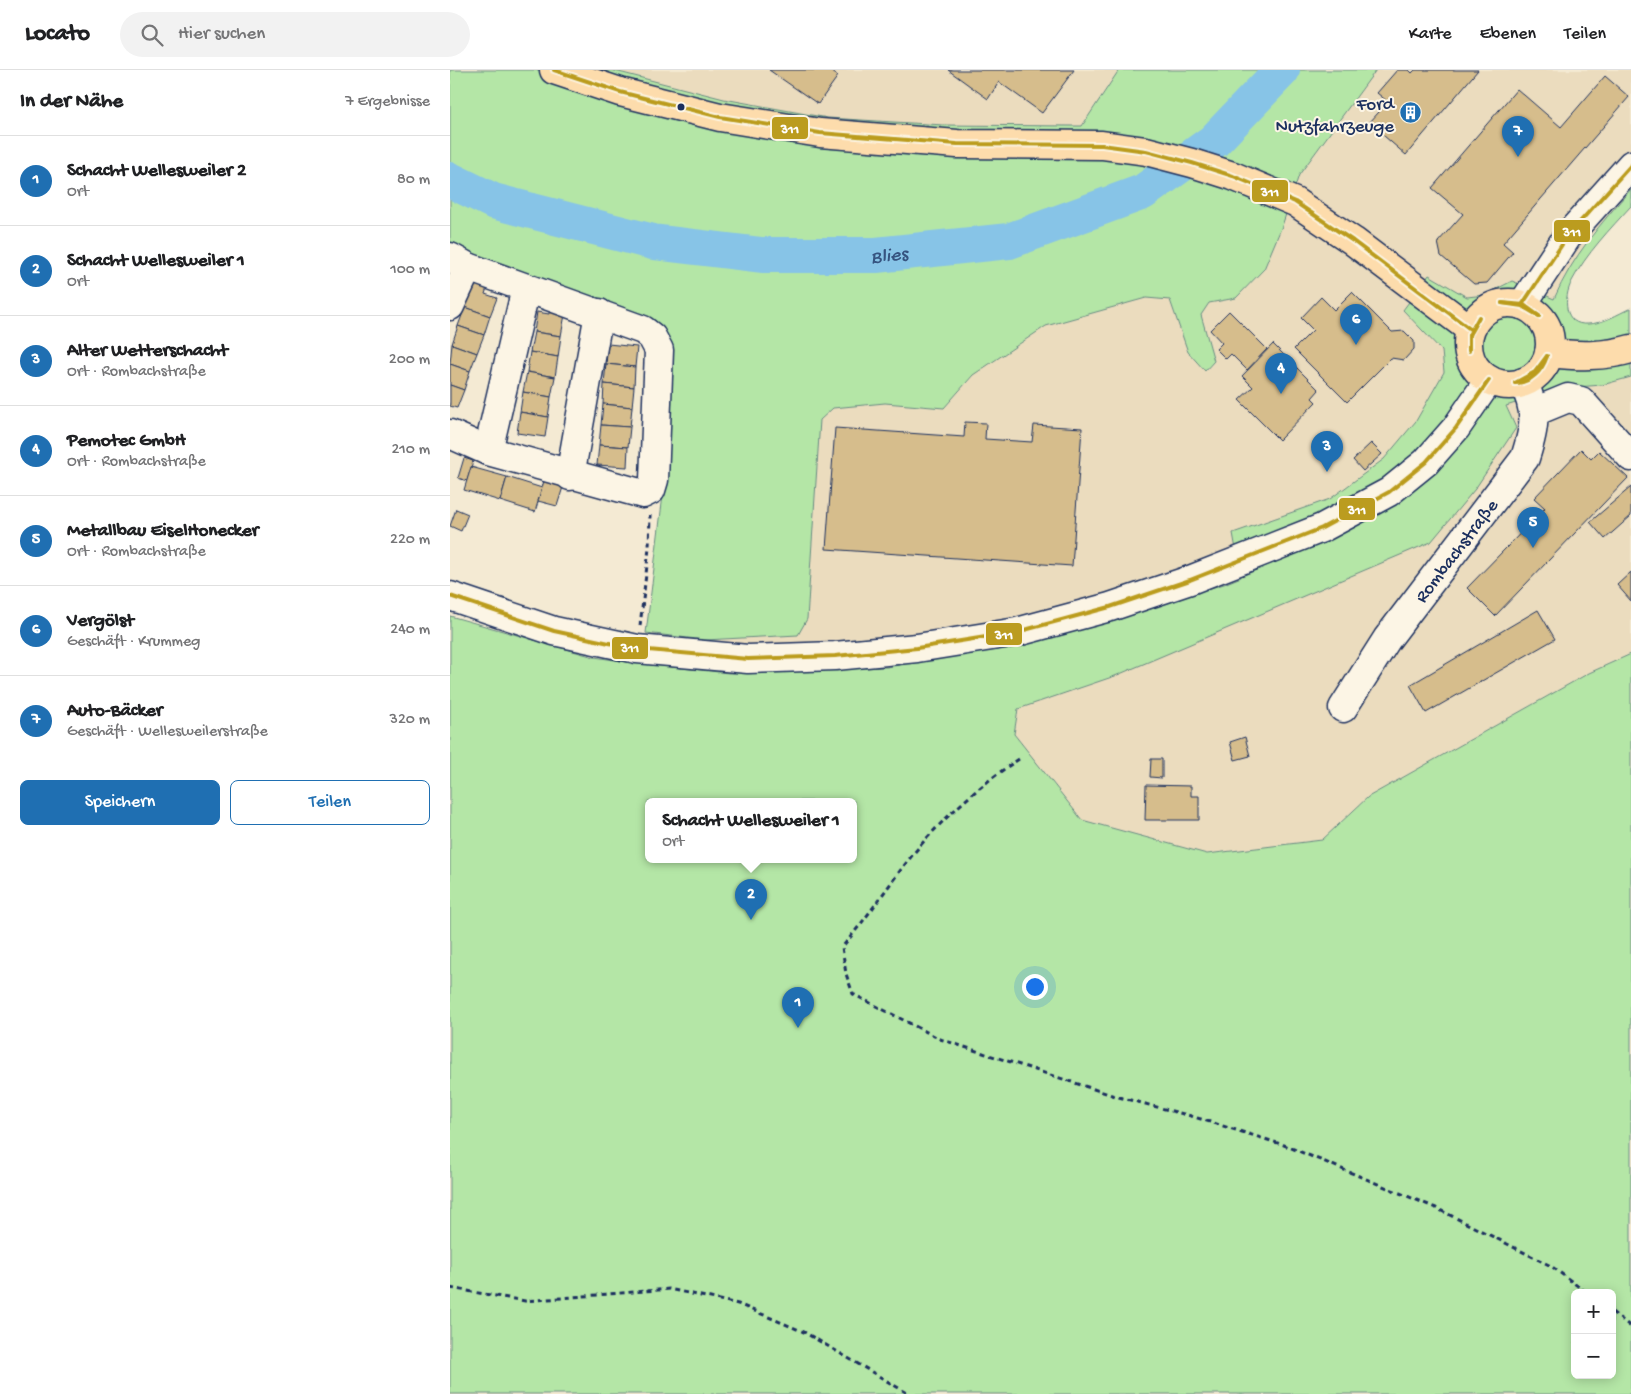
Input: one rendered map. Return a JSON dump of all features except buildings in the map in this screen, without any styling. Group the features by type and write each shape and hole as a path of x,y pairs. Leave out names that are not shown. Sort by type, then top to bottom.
{"main road":[{"path":"554,70 620,92 720,117 820,133 957,144 1102,145 1146,151 1192,162 1233,176 1295,202 1353,241 1470,329"},
{"path":"1506,303 1522,305 1533,310 1542,320 1549,336 1549,354 1542,369 1523,382 1505,385 1489,380 1478,372 1472,362 1468,350 1470,329 1482,312 1493,306 1506,303"},
{"path":"1549,354 1579,356 1616,354 1631,349"}],"street":[{"path":"1522,305 1546,266 1569,234 1631,166"},
{"path":"450,306 459,262 643,330 652,337 658,350 654,480 651,490 642,494 570,476 488,451 450,434"},
{"path":"488,451 526,288"},
{"path":"570,476 599,313"},
{"path":"450,596 554,631 637,649 748,658 835,656 916,648 1016,632 1110,607 1198,577 1322,528 1389,492 1426,462 1456,428 1489,380"},
{"name":"Rombachstraße","path":"1343,708 1387,639 1525,458 1533,433 1534,412 1532,401 1523,382"},
{"path":"1534,412 1568,398 1581,401 1631,457"}],"path":[{"path":"637,649 649,548 651,490"},
{"path":"1019,759 987,780 916,851 868,917 842,946 846,974 853,994 940,1039 1115,1096 1191,1116 1310,1155 1436,1208 1551,1266 1582,1289"},
{"path":"450,1288 524,1301 669,1289 738,1304 804,1332 909,1394"},
{"path":"1616,1315 1631,1328"}],"shaded area":[{"path":"611,70 1119,70 1082,126 1072,126 944,125 828,118 724,99"},
{"path":"1376,70 1631,70 1631,189 1591,235 1560,284 1554,299 1512,281 1485,295 1467,297 1429,275 1403,310 1442,351 1444,372 1416,421 1384,459 1330,499 1234,533 1241,577 1022,644 887,667 729,673 642,664 646,633 705,640 807,619 820,420 833,408 885,403 944,408 973,375 1046,326 1146,298 1170,299 1188,352 1206,371 1214,361 1201,315 1209,303 1236,298 1264,269 1282,226 1299,175"},
{"path":"1631,377 1631,654 1589,673 1369,796 1322,840 1207,854 1082,820 1014,734 1018,709 1115,676 1503,446 1516,428 1506,406 1564,388 1602,385"}],"green space":[{"path":"450,70 611,70 724,99 828,118 944,125 1082,126 1119,70 1376,70 1299,175 1282,226 1264,269 1236,298 1209,303 1201,315 1214,361 1205,371 1188,352 1170,300 1146,298 1046,326 973,375 944,408 885,403 833,408 820,420 807,619 798,635 705,640 646,633 663,495 668,336 450,252"},
{"path":"1631,189 1631,206 1584,261 1572,281 1567,295 1567,310 1574,321 1588,324 1610,318 1631,308 1631,377 1602,385 1564,388 1506,406 1516,428 1475,489 1431,542 1115,676 1018,709 1014,734 1082,820 1207,854 1322,840 1368,797 1589,673 1631,654 1631,1394 450,1394 450,616 594,657 642,664 729,673 887,667 1022,644 1224,584 1241,577 1233,533 1330,499 1384,459 1416,421 1444,372 1442,351 1403,310 1429,275 1467,297 1485,295 1512,281 1554,299 1578,255"}],"waterway":[{"name":"Blies","path":"450,180 493,201 653,242 762,255 876,255 1009,241 1143,192 1214,141 1282,70"}],"transit line":[{"name":"311","path":"554,70 620,92 720,117 820,133 957,144 1102,145 1146,151 1192,163 1233,176 1295,202 1353,241 1470,329"},
{"name":"311","path":"1522,305 1569,234 1631,165"},
{"name":"311","path":"1502,303 1524,305 1539,316"},
{"name":"311","path":"1502,303 1522,306 1539,316"},
{"name":"311","path":"1469,351 1469,335 1479,317"},
{"name":"311","path":"1515,383 1526,381 1535,375 1542,367 1547,356"},
{"name":"311","path":"1515,383 1535,372 1547,356"},
{"name":"311","path":"450,596 554,631 637,649 748,659 835,656 917,648 1017,632 1110,607 1190,580 1322,528 1389,492 1426,462 1456,428 1489,380"}],"place":[{"name":"Ford Nutzfahrzeuge","path":"1410,113"},
{"name":"Auto-Bäcker","path":"1518,157"},
{"name":"Vergölst","path":"1356,345"},
{"name":"Pemotec GmbH","path":"1281,394"},
{"name":"Alter Wetterschacht","path":"1327,472"},
{"name":"Metallbau EiselHonecker","path":"1533,548"},
{"name":"Schacht Wellesweiler 1","path":"751,920"},
{"name":"Schacht Wellesweiler 2","path":"798,1028"}]}
